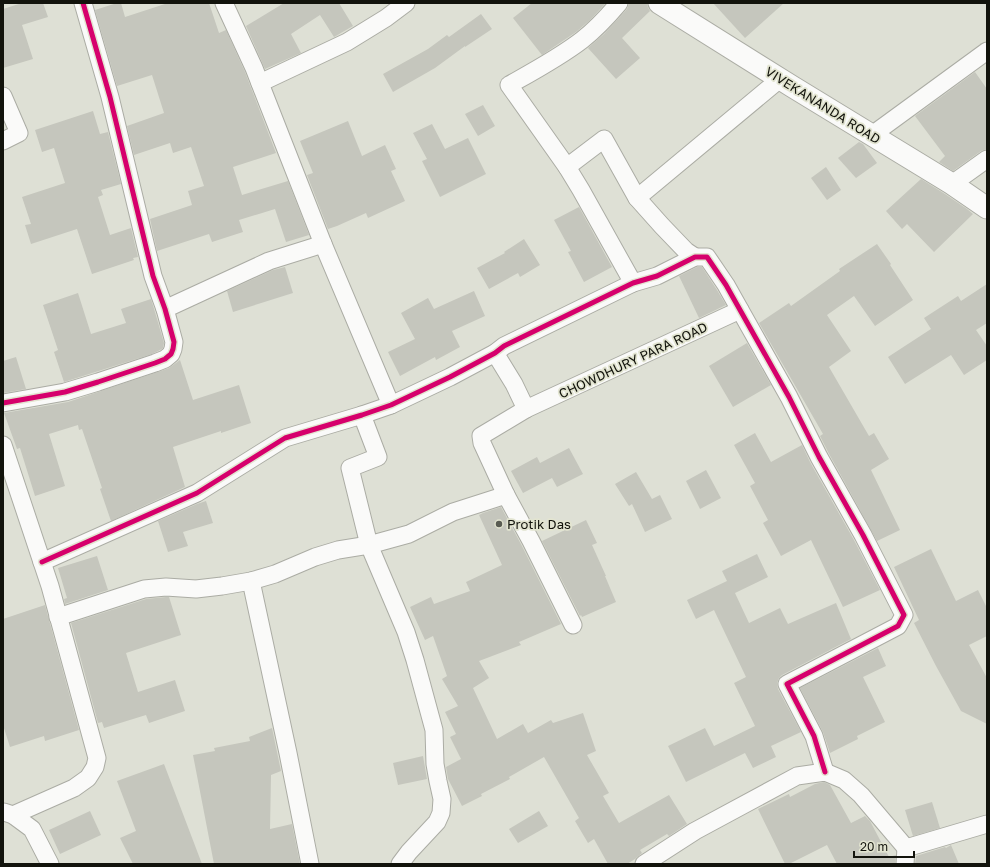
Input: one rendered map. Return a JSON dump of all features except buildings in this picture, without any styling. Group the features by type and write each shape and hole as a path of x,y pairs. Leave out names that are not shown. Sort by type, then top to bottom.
{"street":[{"path":"3,402 64,392 98,382 164,359 171,354 173,350 174,342 165,309 153,276 112,105 83,3"},
{"path":"224,3 254,68 322,244 390,405"},
{"path":"260,84 347,42 386,18 406,3"},
{"path":"619,3 606,19 583,40 548,63 509,85 567,167 633,283"},
{"name":"VIVEKANANDA ROAD","path":"660,3 780,79 952,184 987,208"},
{"path":"872,135 987,51"},
{"path":"637,198 780,79"},
{"path":"3,96 20,133 3,141"},
{"path":"567,167 604,139 637,198 686,251 695,257"},
{"path":"952,184 987,159"},
{"path":"165,309 268,261 322,244"},
{"path":"42,562 197,493 285,438 390,405 450,377 495,353 504,346 633,283 656,276 695,257 706,257 726,285 789,397 819,457 863,535 904,615 898,626 787,684 814,736 825,772"},
{"name":"CHOWDHURY PARA ROAD","path":"573,625 506,495 482,442 481,436 526,409 740,310"},
{"path":"495,353 514,384 526,409"},
{"path":"362,415 378,457 350,468 369,545 406,632 415,660 434,730 435,764 442,799 442,813 437,822 400,864"},
{"path":"5,455 42,562 97,758 95,767 88,778 74,788 8,814"},
{"path":"58,617 144,589 166,587 196,589 251,581 275,574 315,557 338,550 369,545 409,534 453,512 506,495"},
{"path":"251,581 310,864"},
{"path":"644,864 695,831 797,776 825,772 844,780 861,795 905,856 987,824"},
{"path":"8,814 32,829 50,864"}],"cycle path":[{"path":"3,403 65,392 98,382 165,359 171,354 173,349 174,342 165,309 153,276 110,97 83,3"},
{"path":"42,562 197,493 285,438 391,405 450,377 495,353 504,346 633,283 657,276 695,257 707,257 726,285 789,397 819,457 863,535 904,615 898,626 787,684 814,736 825,772"}],"place":[{"name":"Protik Das","path":"499,524"}]}
